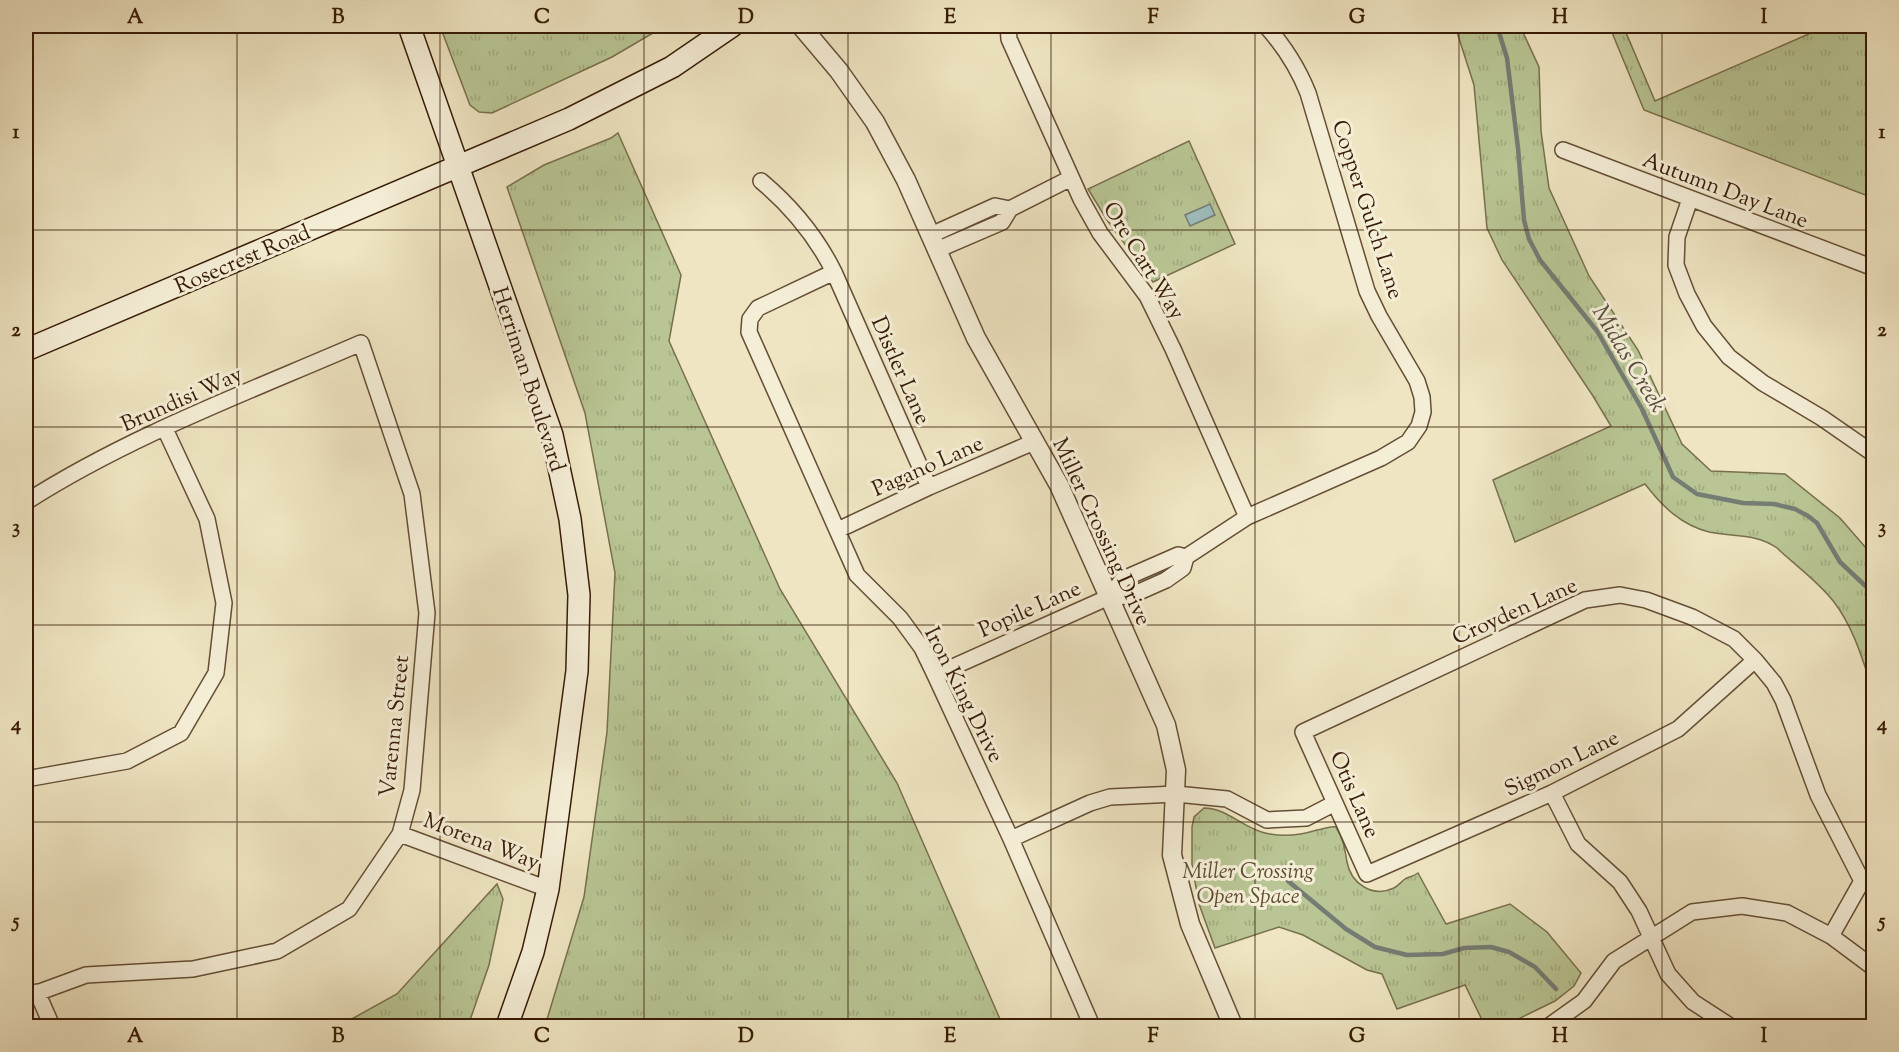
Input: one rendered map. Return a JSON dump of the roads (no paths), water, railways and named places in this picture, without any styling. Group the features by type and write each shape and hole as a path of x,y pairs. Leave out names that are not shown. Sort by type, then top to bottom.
{"main road":[{"name":"Herriman Boulevard","path":"409,26 552,435 570,519 579,595 577,671 548,889 533,952 507,1026"},
{"name":"Rosecrest Road","path":"26,350 621,94 672,67 732,26"}],"street":[{"name":"Miller Crossing Drive","path":"801,26 839,71 875,122 906,180 989,364 1059,485 1166,725 1176,770 1172,855 1190,924 1233,1026"},
{"name":"Ore Cart Way","path":"1008,26 1009,39 1071,178 1100,233 1147,296 1173,349 1247,517"},
{"name":"Copper Gulch Lane","path":"1109,597 1123,579 1178,555 1186,557 1247,517 1381,458 1408,442 1419,426 1423,412 1417,381 1367,291 1308,93 1301,76 1281,43 1266,26"},
{"name":"Autumn Day Lane","path":"1563,150 1874,268"},
{"path":"934,242 995,206 1010,209 1071,178"},
{"name":"Distler Lane","path":"761,181 785,201 820,245 929,487"},
{"path":"1690,200 1677,237 1676,264 1687,294 1704,326 1729,357 1754,376 1822,418 1874,454"},
{"name":"Iron King Drive","path":"834,272 758,308 750,319 749,332 856,575 900,618 922,648 1011,838 1092,1026"},
{"name":"Brundisi Way","path":"26,502 69,474 360,343"},
{"name":"Varenna Street","path":"31,995 86,975 193,969 277,951 349,909 400,834 412,790 427,613 412,494 360,343"},
{"path":"26,779 127,761 181,733 216,673 224,603 207,519 165,429"},
{"name":"Pagano Lane","path":"838,530 929,487 1034,442"},
{"name":"Croyden Lane","path":"1303,732 1585,600 1620,595 1646,600 1692,617 1734,639 1774,683 1783,700 1818,795 1862,881 1831,936"},
{"name":"Popile Lane","path":"935,675 1109,597"},
{"name":"Sigmon Lane","path":"1366,874 1552,793 1678,729 1755,660"},
{"name":"Otis Lane","path":"1303,732 1366,874"},
{"path":"1552,793 1578,844 1620,882 1639,911 1668,974 1693,1002 1730,1026"},
{"path":"1011,838 1089,803 1110,797 1176,794 1227,799 1267,820 1306,818 1335,802"},
{"name":"Morena Way","path":"400,834 548,889"},
{"path":"1549,1026 1584,1001 1614,961 1692,912 1742,906 1787,913 1831,936 1874,968"},
{"path":"31,995 52,1026"}],"water":[{"path":"1210,204 1215,215 1190,226 1185,215"}],"waterway":[{"name":"Midas Creek","path":"1497,26 1507,58 1524,220 1529,239 1540,260 1597,331 1642,409 1673,477 1697,494 1743,503 1774,504 1795,509 1808,516 1817,523 1840,562 1874,594"},
{"path":"1288,881 1346,929 1375,947 1407,955 1443,954 1464,948 1491,947 1509,952 1535,967 1556,989"}],"park label":[{"name":"Miller Crossing Open Space","path":"1248,882"}]}
